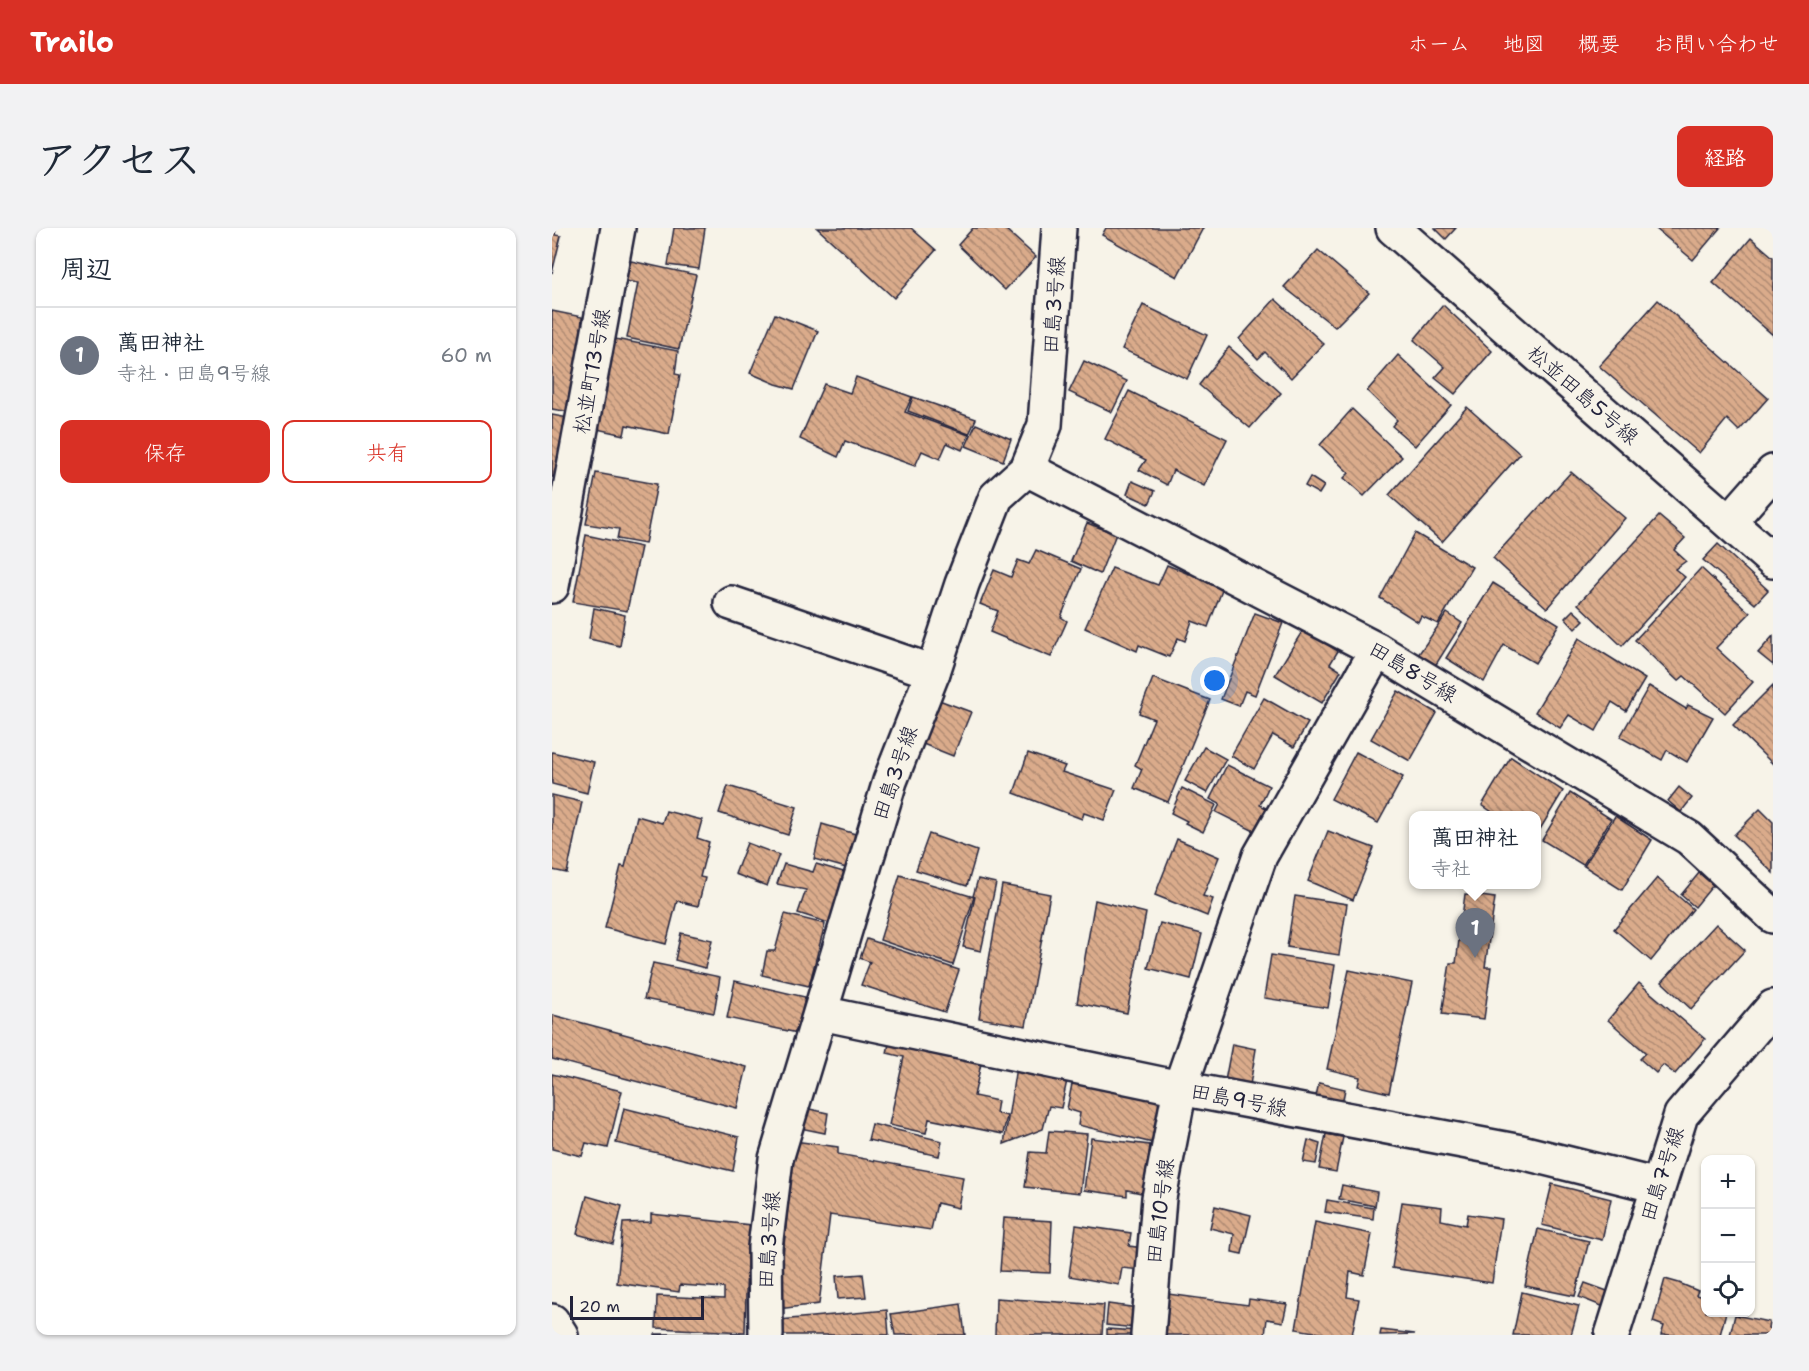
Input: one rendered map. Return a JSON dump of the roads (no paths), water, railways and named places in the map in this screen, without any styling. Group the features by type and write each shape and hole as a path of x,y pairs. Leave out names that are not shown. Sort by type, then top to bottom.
{"street":[{"name":"松並町13号線","path":"552,586 618,228"},
{"name":"田島3号線","path":"766,1335 765,1247 776,1159 890,781 933,672 962,584 996,497 1027,469 1045,425 1059,228"},
{"name":"松並田島5号線","path":"1393,228 1773,561"},
{"name":"田島8号線","path":"1027,469 1377,650 1689,838 1773,916"},
{"path":"1729,522 1773,472"},
{"path":"731,603 933,672"},
{"name":"田島10号線","path":"1148,1335 1159,1198 1179,1088 1260,856 1377,650"},
{"name":"田島7号線","path":"1612,1335 1681,1115 1773,1007"},
{"name":"田島9号線","path":"821,1013 1179,1088 1521,1152 1658,1186"},
{"path":"552,1321 561,1335"}],"place":[{"name":"萬田神社","path":"1475,958"}]}
